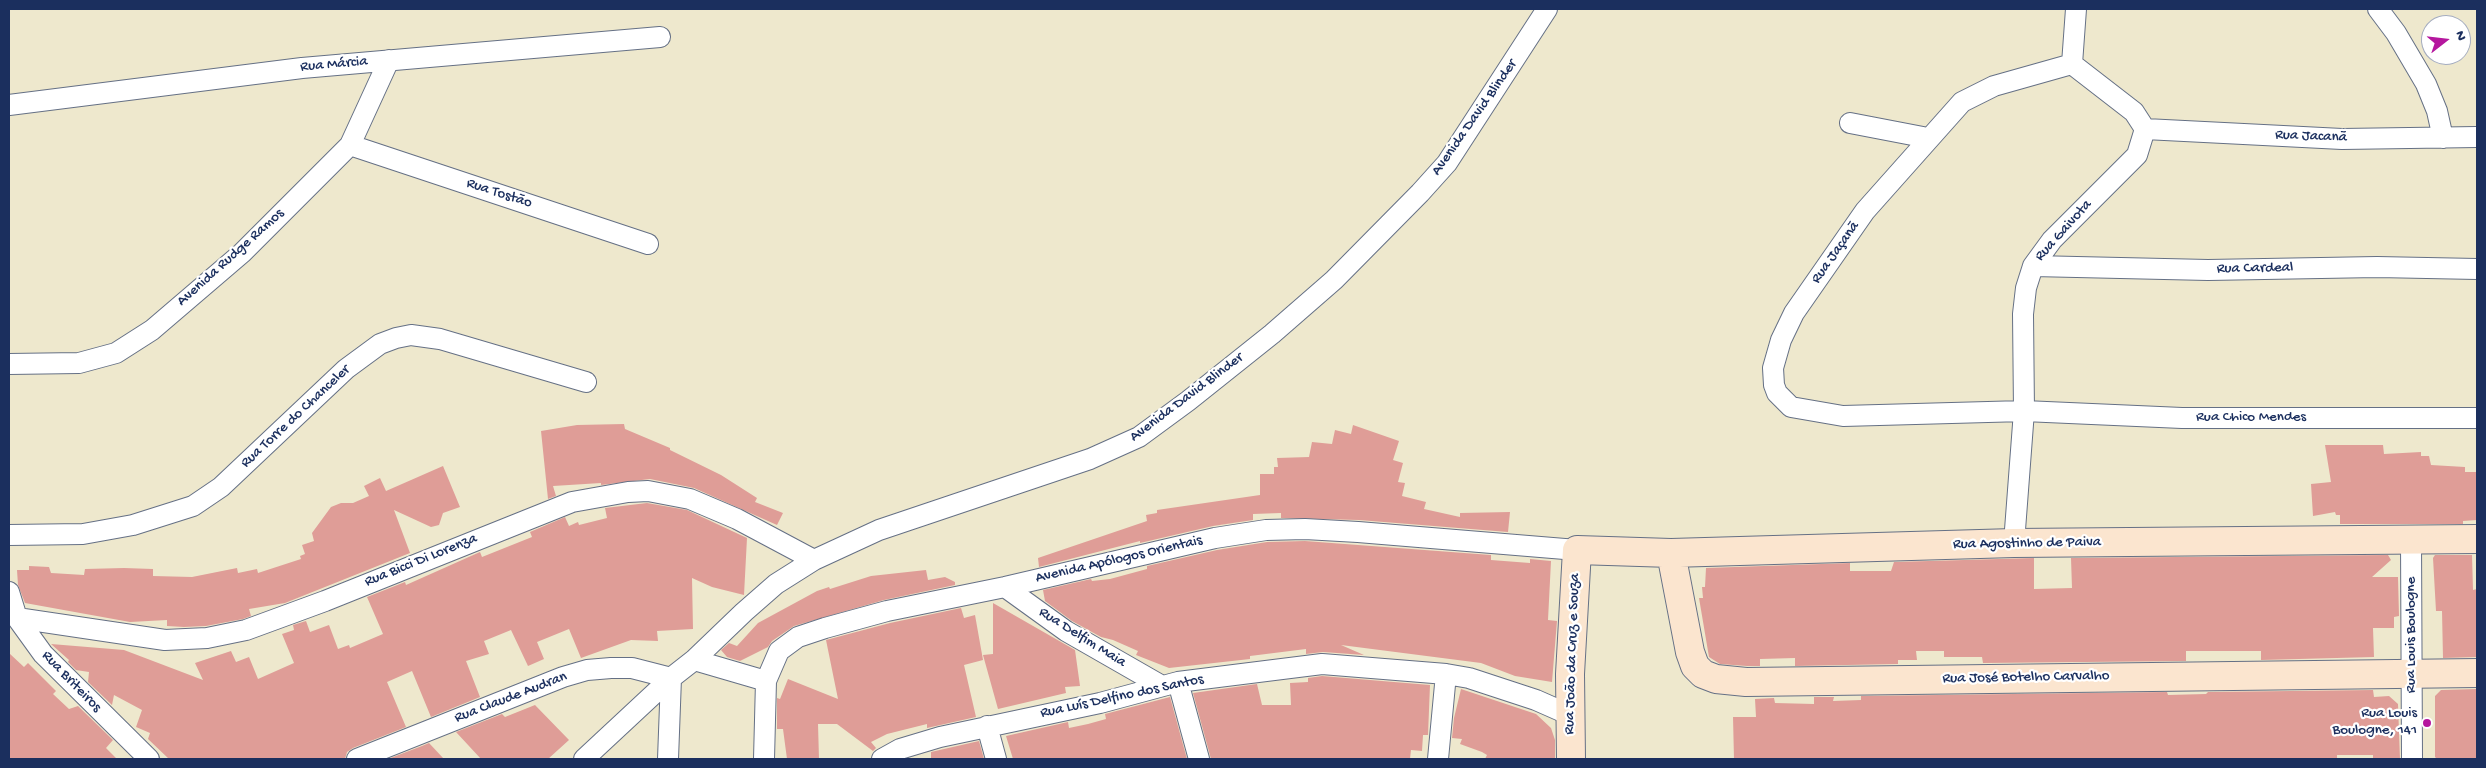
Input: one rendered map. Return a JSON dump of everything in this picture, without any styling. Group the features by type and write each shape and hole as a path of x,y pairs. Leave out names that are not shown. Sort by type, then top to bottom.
{"main road":[{"name":"Rua Agostinho de Paiva","path":"1577,550 1671,553 2014,543 2477,539"},
{"name":"Rua João da Cruz e Souza","path":"1571,759 1570,674 1577,550"},
{"name":"Rua José Botelho Carvalho","path":"1671,553 1690,652 1695,666 1702,674 1716,679 1746,682 2477,673"}],"street":[{"name":"Avenida David Blinder","path":"584,759 776,584 814,560 874,532 1090,460 1139,437 1188,401 1272,334 1334,280 1420,193 1447,163 1547,9"},
{"path":"2076,9 2072,64 2134,112 2145,129"},
{"path":"2378,9 2426,84 2437,111 2443,138"},
{"name":"Rua Márcia","path":"9,105 302,68 660,37"},
{"name":"Avenida Rudge Ramos","path":"9,364 79,363 116,353 152,330 242,253 350,145 389,60"},
{"name":"Rua Jaçanã","path":"2024,420 1843,416 1791,407 1781,399 1774,385 1773,368 1781,340 1794,313 1865,211 1962,102 1976,93 2020,78 2072,64"},
{"path":"1850,123 1928,138"},
{"name":"Rua Jacanã","path":"2145,129 2342,139 2477,137"},
{"name":"Rua Gaivota","path":"2014,543 2024,420 2023,314 2026,288 2033,266 2052,240 2137,155 2145,129"},
{"name":"Rua Tostão","path":"350,145 648,244"},
{"name":"Rua Cardeal","path":"2033,266 2208,270 2377,267 2477,269"},
{"name":"Rua Torre do Chanceler","path":"9,535 84,534 133,525 193,506 221,487 346,369 380,344 396,338 411,335 440,339 586,382"},
{"name":"Rua Chico Mendes","path":"2024,420 2477,418"},
{"name":"Rua Bicci Di Lorenza","path":"17,618 165,640 207,638 246,630 325,601 461,544 572,502 628,492 648,491 690,499 737,519 814,560"},
{"name":"Avenida Apólogos Orientais","path":"766,681 778,651 798,638 887,611 1005,587 1215,538 1266,530 1305,529 1577,550"},
{"name":"Rua Louis Boulogne","path":"2411,540 2412,759"},
{"name":"Rua Delfim Maia","path":"1005,587 1066,630 1170,684"},
{"name":"Rua Briteiros","path":"9,592 17,618 43,654 74,687 149,759"},
{"path":"694,660 766,681 764,759"},
{"name":"Rua Luís Delfino dos Santos","path":"882,759 908,747 987,726 1100,703 1170,684 1322,664 1446,674 1490,685 1536,700 1570,715"},
{"name":"Rua Claude Audran","path":"357,759 563,677 587,670 632,668 671,678"},
{"path":"1438,759 1446,698 1446,674"},
{"path":"668,759 671,678"},
{"path":"1170,684 1199,759"},
{"path":"987,726 996,759"}],"building":[{"path":"624,424 625,429 670,448 670,450 721,475 757,498 755,502 783,513 777,525 694,488 650,479 601,485 601,483 553,486 556,496 548,499 541,431 577,425"},
{"path":"1353,425 1399,441 1393,460 1403,463 1398,482 1405,483 1402,496 1426,502 1424,509 1460,517 1460,513 1510,512 1508,532 1359,520 1281,518 1281,513 1253,514 1253,520 1213,526 1140,543 1140,541 1039,567 1038,558 1147,521 1146,515 1157,513 1157,510 1260,495 1260,474 1274,474 1274,467 1278,467 1277,458 1309,457 1312,442 1332,444 1335,430 1351,434"},
{"path":"2325,445 2383,445 2384,454 2421,452 2421,456 2429,456 2431,465 2465,467 2465,472 2477,472 2477,520 2463,521 2463,524 2340,524 2340,515 2336,515 2335,512 2313,516 2311,484 2331,482"},
{"path":"443,466 460,507 443,513 439,525 431,527 394,510 410,553 285,603 249,609 251,616 243,619 206,626 184,627 167,626 167,620 130,622 25,603 18,585 17,570 29,570 29,566 49,567 51,573 84,575 85,569 124,568 153,569 153,576 192,577 237,568 238,573 257,569 258,573 301,559 300,556 305,554 302,545 314,541 312,533 331,507 341,503 353,503 369,496 364,486 380,478 386,491"},
{"path":"647,503 687,510 747,538 744,595 712,587 692,578 693,629 657,631 658,641 631,640 581,658 569,629 537,642 544,659 528,666 511,630 484,641 489,654 466,661 480,697 431,717 412,671 387,682 406,727 353,748 347,752 345,759 169,759 148,739 150,733 136,727 142,710 114,695 112,705 88,682 89,672 76,670 68,662 69,660 51,644 124,650 203,680 195,663 231,651 236,662 249,657 258,679 294,663 282,634 294,630 293,625 306,621 310,632 329,625 338,649 349,645 350,648 383,634 367,597 405,582 406,585 480,552 482,557 532,537 530,532 565,517 569,526 578,522 579,525 607,518 605,508"},
{"path":"1305,541 1491,555 1491,560 1530,563 1530,559 1551,561 1548,620 1557,621 1552,682 1515,676 1481,663 1341,645 1364,655 1323,652 1306,654 1306,649 1250,656 1250,659 1169,668 1136,655 1138,651 1101,637 1072,621 1045,601 1043,590 1091,579 1092,581 1110,579 1147,569 1147,566 1217,550 1267,542"},
{"path":"2388,555 2391,560 2372,577 2398,577 2399,616 2394,617 2394,628 2373,628 2374,657 2261,660 2261,651 2186,651 2186,661 1983,663 1982,657 1944,657 1944,651 1916,651 1917,660 1898,660 1898,664 1795,666 1795,658 1760,659 1760,666 1720,664 1709,657 1699,598 1703,598 1702,587 1705,587 1706,568 1850,563 1850,571 1891,571 1894,562 2034,558 2034,589 2072,588 2071,558"},
{"path":"2435,555 2472,555 2473,590 2477,589 2477,657 2443,658 2442,611 2436,611 2433,558"},
{"path":"926,570 928,580 945,577 955,582 955,585 884,600 794,626 772,641 768,647 740,661 727,657 721,650 729,643 737,646 758,623 817,591 829,587 830,589 871,576"},
{"path":"993,603 1075,650 1080,686 1065,687 1066,693 998,709 983,655 993,654"},
{"path":"961,608 964,618 975,615 983,660 964,665 976,717 927,728 927,724 887,734 871,742 876,748 873,751 837,724 818,724 819,759 787,759 783,729 777,729 777,698 780,699 788,679 838,699 826,640 890,623"},
{"path":"9,653 24,667 28,663 56,691 53,694 69,709 78,706 113,740 106,748 117,759 9,759"},
{"path":"1322,676 1430,685 1428,735 1423,735 1422,751 1411,750 1410,759 1211,759 1193,693 1257,684 1262,705 1291,705 1290,683 1308,682 1308,678"},
{"path":"1461,689 1536,714 1551,728 1555,740 1555,759 1485,759 1487,755 1482,752 1460,744 1462,739 1452,738 1454,718"},
{"path":"2477,689 2477,759 2437,759 2435,757 2435,696 2441,690"},
{"path":"2373,690 2374,697 2389,696 2398,704 2400,759 2373,759 2373,755 2337,755 2337,758 2319,759 1734,759 1733,717 1756,717 1755,699 1774,698 1775,703 1814,704 1814,697 1834,697 1833,701 1861,700 1861,696 2167,692 2168,695 2206,694 2208,692"},
{"path":"1170,697 1187,759 1013,759 1006,736 1068,722 1069,728 1088,724 1106,719 1105,714"},
{"path":"535,705 569,740 548,759 481,759 456,732 502,714 505,717"},
{"path":"979,741 984,759 931,759 931,752"},
{"path":"429,743 444,759 388,759 422,746"}],"place":[{"name":"Rua Louis Boulogne, 141","path":"2427,723"}]}
